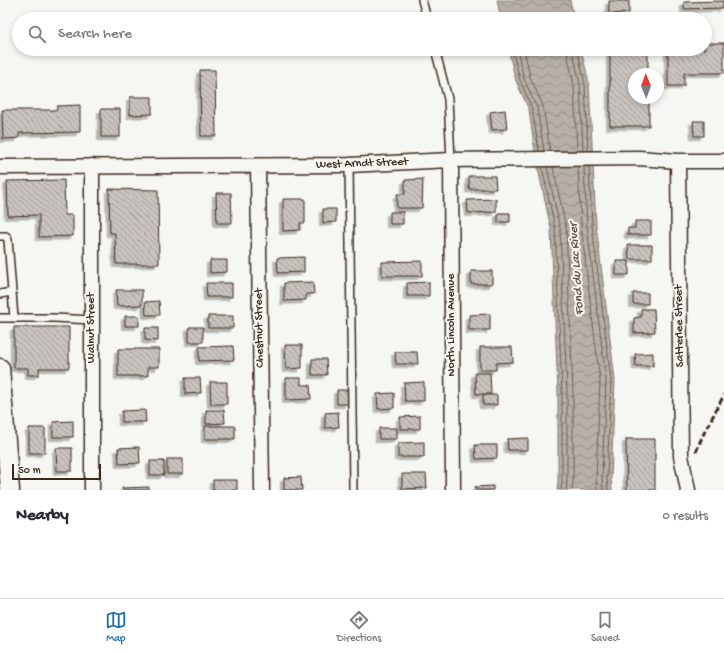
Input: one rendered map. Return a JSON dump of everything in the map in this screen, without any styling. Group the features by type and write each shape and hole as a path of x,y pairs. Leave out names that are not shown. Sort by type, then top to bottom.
{"street":[{"name":"West Arndt Street","path":"0,167 349,166 495,159 639,158 724,161"},
{"name":"North Lincoln Avenue","path":"451,160 453,490"},
{"name":"Satterlee Street","path":"678,160 681,456 688,490"},
{"name":"Walnut Street","path":"92,166 92,490"},
{"name":"Chestnut Street","path":"258,166 262,490"},
{"path":"0,368 10,490"}],"lane":[{"path":"422,0 425,12"},
{"path":"437,56 448,99 451,160"},
{"path":"349,166 353,490"},
{"path":"0,236 6,236 8,240 14,318"},
{"path":"0,294 12,292"},
{"path":"0,318 92,320"}],"water":[{"path":"497,0 570,0 573,12 500,12"},
{"name":"Fond du Lac River","path":"510,56 583,56 589,83 596,225 615,380 611,479 612,490 557,490 558,392 551,229 536,159 529,110 516,81"}],"building":[{"path":"609,1 629,1 629,12 609,12"},
{"path":"723,1 723,8 684,9 684,2"},
{"path":"712,43 724,43 724,73 684,73 684,86 668,86 668,56 712,56"},
{"path":"610,56 648,56 648,68 628,68 628,104 649,104 649,126 610,126"},
{"path":"200,70 215,70 216,136 201,136"},
{"path":"130,97 152,97 152,114 130,115"},
{"path":"80,105 80,132 19,133 19,138 3,139 2,110 57,110 57,106"},
{"path":"101,109 120,109 120,137 101,137"},
{"path":"505,110 507,129 492,130 490,112"},
{"path":"693,121 704,121 704,136 694,136"},
{"path":"469,176 495,176 496,189 469,189"},
{"path":"423,179 422,208 397,208 397,194 405,194 405,180"},
{"path":"64,180 65,215 73,215 73,236 39,237 39,215 8,216 7,181"},
{"path":"109,189 158,190 159,264 116,264 115,233 110,233"},
{"path":"216,193 231,193 232,223 217,223"},
{"path":"283,199 305,199 305,223 300,223 300,230 283,231"},
{"path":"496,199 496,212 468,213 467,200"},
{"path":"323,209 336,209 336,222 323,223"},
{"path":"390,212 403,212 403,224 390,224"},
{"path":"498,213 510,213 510,222 498,222"},
{"path":"635,221 651,221 651,235 628,235 628,228 635,228"},
{"path":"628,245 652,245 652,259 629,259"},
{"path":"304,257 304,272 278,273 277,258"},
{"path":"210,260 227,260 227,272 210,273"},
{"path":"422,261 422,276 382,276 382,262"},
{"path":"616,261 629,261 629,275 616,275"},
{"path":"471,271 492,271 492,284 471,284"},
{"path":"313,282 314,294 306,294 306,300 284,301 284,283"},
{"path":"429,282 429,296 407,296 407,283"},
{"path":"206,283 232,283 232,297 207,297"},
{"path":"116,290 142,290 142,305 117,306"},
{"path":"633,293 648,293 648,304 633,304"},
{"path":"159,301 160,315 146,315 145,302"},
{"path":"641,309 654,309 655,332 634,333 634,318 641,317"},
{"path":"490,314 490,330 469,330 469,315"},
{"path":"125,316 139,316 139,326 125,326"},
{"path":"208,316 233,316 233,328 208,328"},
{"path":"14,327 69,327 69,368 39,368 39,375 28,375 28,368 14,368"},
{"path":"189,327 203,327 203,342 189,342"},
{"path":"145,328 158,328 158,341 145,340"},
{"path":"285,345 302,345 302,368 286,369"},
{"path":"233,346 234,360 199,361 199,347"},
{"path":"480,347 512,347 513,362 496,363 496,370 480,370"},
{"path":"118,349 159,349 159,367 148,367 148,376 118,376"},
{"path":"395,352 417,352 418,364 396,364"},
{"path":"653,353 653,366 636,366 635,354"},
{"path":"312,359 326,359 327,375 312,375"},
{"path":"475,373 490,373 491,394 476,394"},
{"path":"185,378 200,378 201,393 185,394"},
{"path":"286,378 301,378 301,385 310,385 311,399 286,400"},
{"path":"210,382 227,382 227,404 211,404"},
{"path":"424,382 424,401 405,401 404,383"},
{"path":"337,390 348,390 348,404 337,404"},
{"path":"394,393 394,408 378,409 377,394"},
{"path":"483,395 497,395 497,405 483,405"},
{"path":"145,410 146,422 122,422 122,411"},
{"path":"206,410 224,410 225,423 206,424"},
{"path":"338,412 339,427 325,428 325,413"},
{"path":"420,416 420,429 400,429 400,417"},
{"path":"73,421 73,437 53,437 53,422"},
{"path":"205,426 235,426 235,439 205,439"},
{"path":"29,428 45,428 45,453 29,453"},
{"path":"379,428 397,428 397,439 379,439"},
{"path":"528,438 528,450 508,450 507,439"},
{"path":"626,439 655,439 655,490 627,490"},
{"path":"424,442 424,457 398,457 398,443"},
{"path":"475,445 497,445 497,458 476,459"},
{"path":"139,447 140,463 119,464 118,448"},
{"path":"56,448 72,448 72,471 57,471"},
{"path":"167,459 183,459 183,474 167,474"},
{"path":"150,461 164,461 164,475 150,475"},
{"path":"402,474 426,474 427,488 402,489"},
{"path":"301,477 302,490 284,490 284,478"},
{"path":"213,480 237,480 237,490 213,490"},
{"path":"493,486 493,490 475,490 475,487"},
{"path":"149,487 149,490 122,490 122,488"}],"railway":[{"path":"696,452 702,437 724,395"}]}
